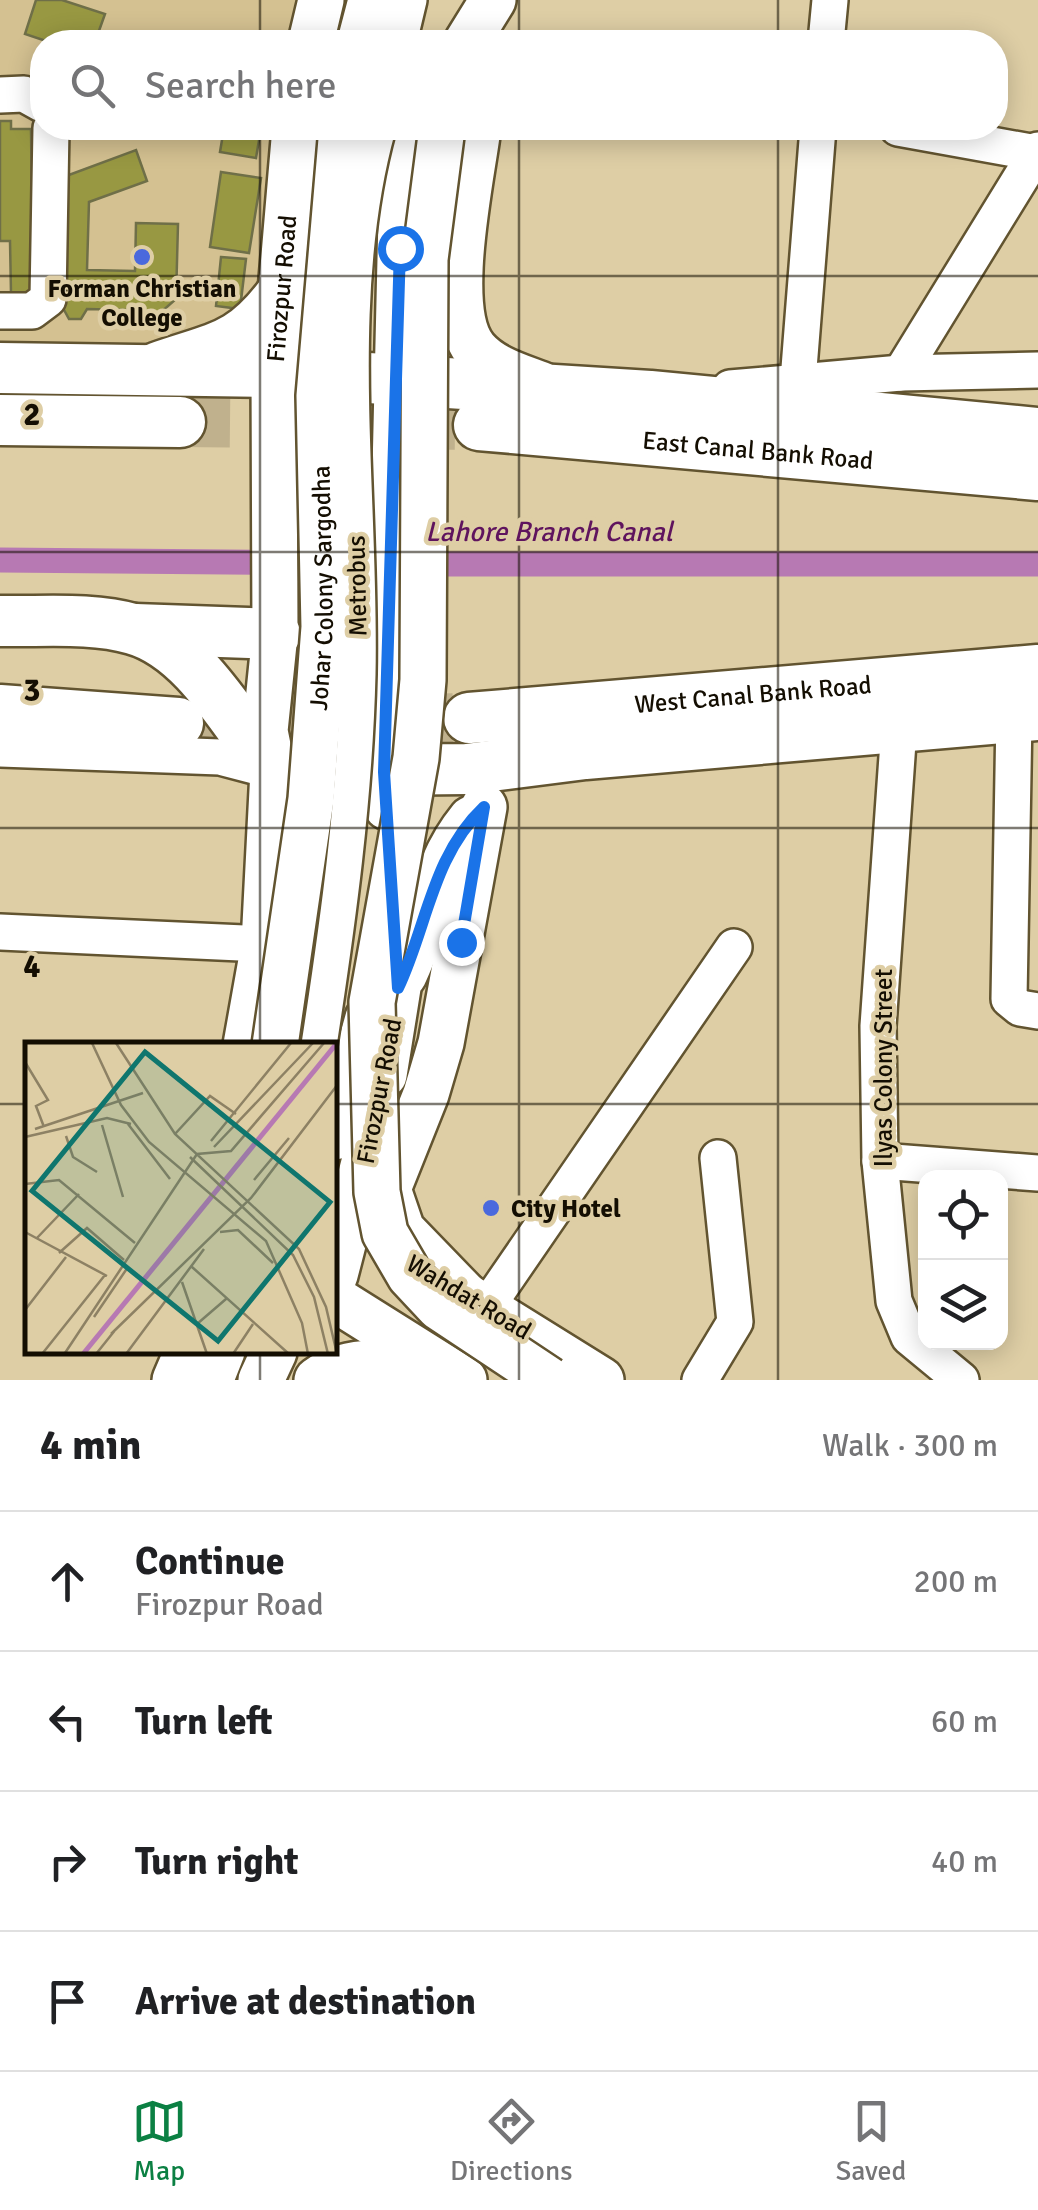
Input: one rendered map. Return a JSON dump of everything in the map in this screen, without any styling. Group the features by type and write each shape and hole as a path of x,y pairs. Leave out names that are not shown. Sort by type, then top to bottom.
{"highway":[{"path":"0,368 274,372 650,396 1038,433"},
{"path":"0,420 180,422"},
{"name":"East Canal Bank Road","path":"479,425 1038,475"},
{"path":"0,621 275,634"},
{"path":"134,629 173,652 204,680 273,771 384,772 543,762 584,754 1026,716"},
{"name":"West Canal Bank Road","path":"468,718 1038,670"},
{"path":"0,710 178,723"}],"main road":[{"path":"313,30 320,0"},
{"path":"331,0 336,30"},
{"path":"363,30 371,0"},
{"path":"461,30 468,0"},
{"path":"474,30 492,1"},
{"path":"489,30 492,1"},
{"name":"Firozpur Road","path":"247,1042 264,944 273,771 265,730 275,634 274,372 294,140"},
{"name":"Johar Colony Sargodha","path":"276,1042 311,799 322,646 319,396 341,140"},
{"name":"Firozpur Road","path":"338,1255 343,1221 394,1033 385,995 384,772 401,217 404,182 418,140"},
{"path":"441,140 426,260 423,680 385,995 377,1192 384,1233 410,1276 439,1307 549,1380"},
{"path":"401,217 454,140"},
{"path":"477,140 464,244 461,311 466,334 493,365 556,390"},
{"path":"146,369 240,336 256,324 280,292"},
{"path":"338,1128 385,995 416,951 427,899 468,822 543,762"},
{"path":"343,1221 390,1176 410,1136 441,1042 484,807"},
{"path":"390,1176 392,1208 402,1230 475,1301"},
{"name":"Wahdat Road","path":"343,1221 600,1380"},
{"path":"338,1301 462,1379"},
{"path":"144,1380 153,1355"},
{"path":"175,1380 187,1355"},
{"path":"262,1380 273,1355"},
{"path":"291,1380 302,1355"},
{"path":"317,1380 336,1367 367,1363 462,1379"}],"street":[{"path":"402,30 409,0"},
{"path":"827,30 830,0"},
{"path":"0,95 30,97"},
{"path":"0,311 32,311 48,299 51,140"},
{"name":"Metrobus","path":"319,1042 351,805 358,673 353,364 359,233 367,166 375,140"},
{"path":"798,381 817,140"},
{"path":"901,373 1037,152 968,140"},
{"name":"East Canal Bank Road","path":"650,396 901,373 1038,370"},
{"path":"1026,716 1010,999 1020,1008 1038,1011"},
{"name":"Ilyas Colony Street","path":"899,728 878,1026 880,1160 894,1301 909,1337 960,1380"},
{"path":"0,749 220,757 273,771"},
{"path":"0,932 264,944"},
{"path":"475,1301 734,947"},
{"path":"700,1380 735,1322 718,1158"},
{"path":"880,1160 1038,1173"},
{"path":"216,1380 227,1355"}],"shaded area":[{"name":"Forman Christian College","path":"0,0 321,0 314,30 30,30 30,140 294,140 274,372 0,367"}],"building":[{"path":"36,0 62,0 105,14 99,30 30,30 30,36 25,34"},
{"path":"0,121 11,121 11,129 30,129 33,292 11,293 10,241 0,241"},
{"path":"222,140 259,140 256,158 220,152"},
{"path":"136,150 147,181 89,202 87,270 135,271 136,223 178,224 176,299 159,314 144,314 143,328 128,327 129,310 87,309 81,319 69,319 63,308 67,200 58,179"},
{"path":"221,172 261,178 249,253 210,247"},
{"path":"221,257 246,259 240,309 216,306"}],"waterway":[{"name":"Lahore Branch Canal","path":"0,560 335,563"},
{"name":"Lahore Branch Canal","path":"415,564 1038,564"}],"tunnel":[{"path":"180,422 479,425"},
{"path":"178,723 469,718"}],"place":[{"name":"Forman Christian College","path":"142,257"},
{"name":"City Hotel","path":"491,1208"}],"route":[{"path":"400,248 384,772 398,988 416,951 427,899 446,859 468,822 484,807 461,942"}]}
